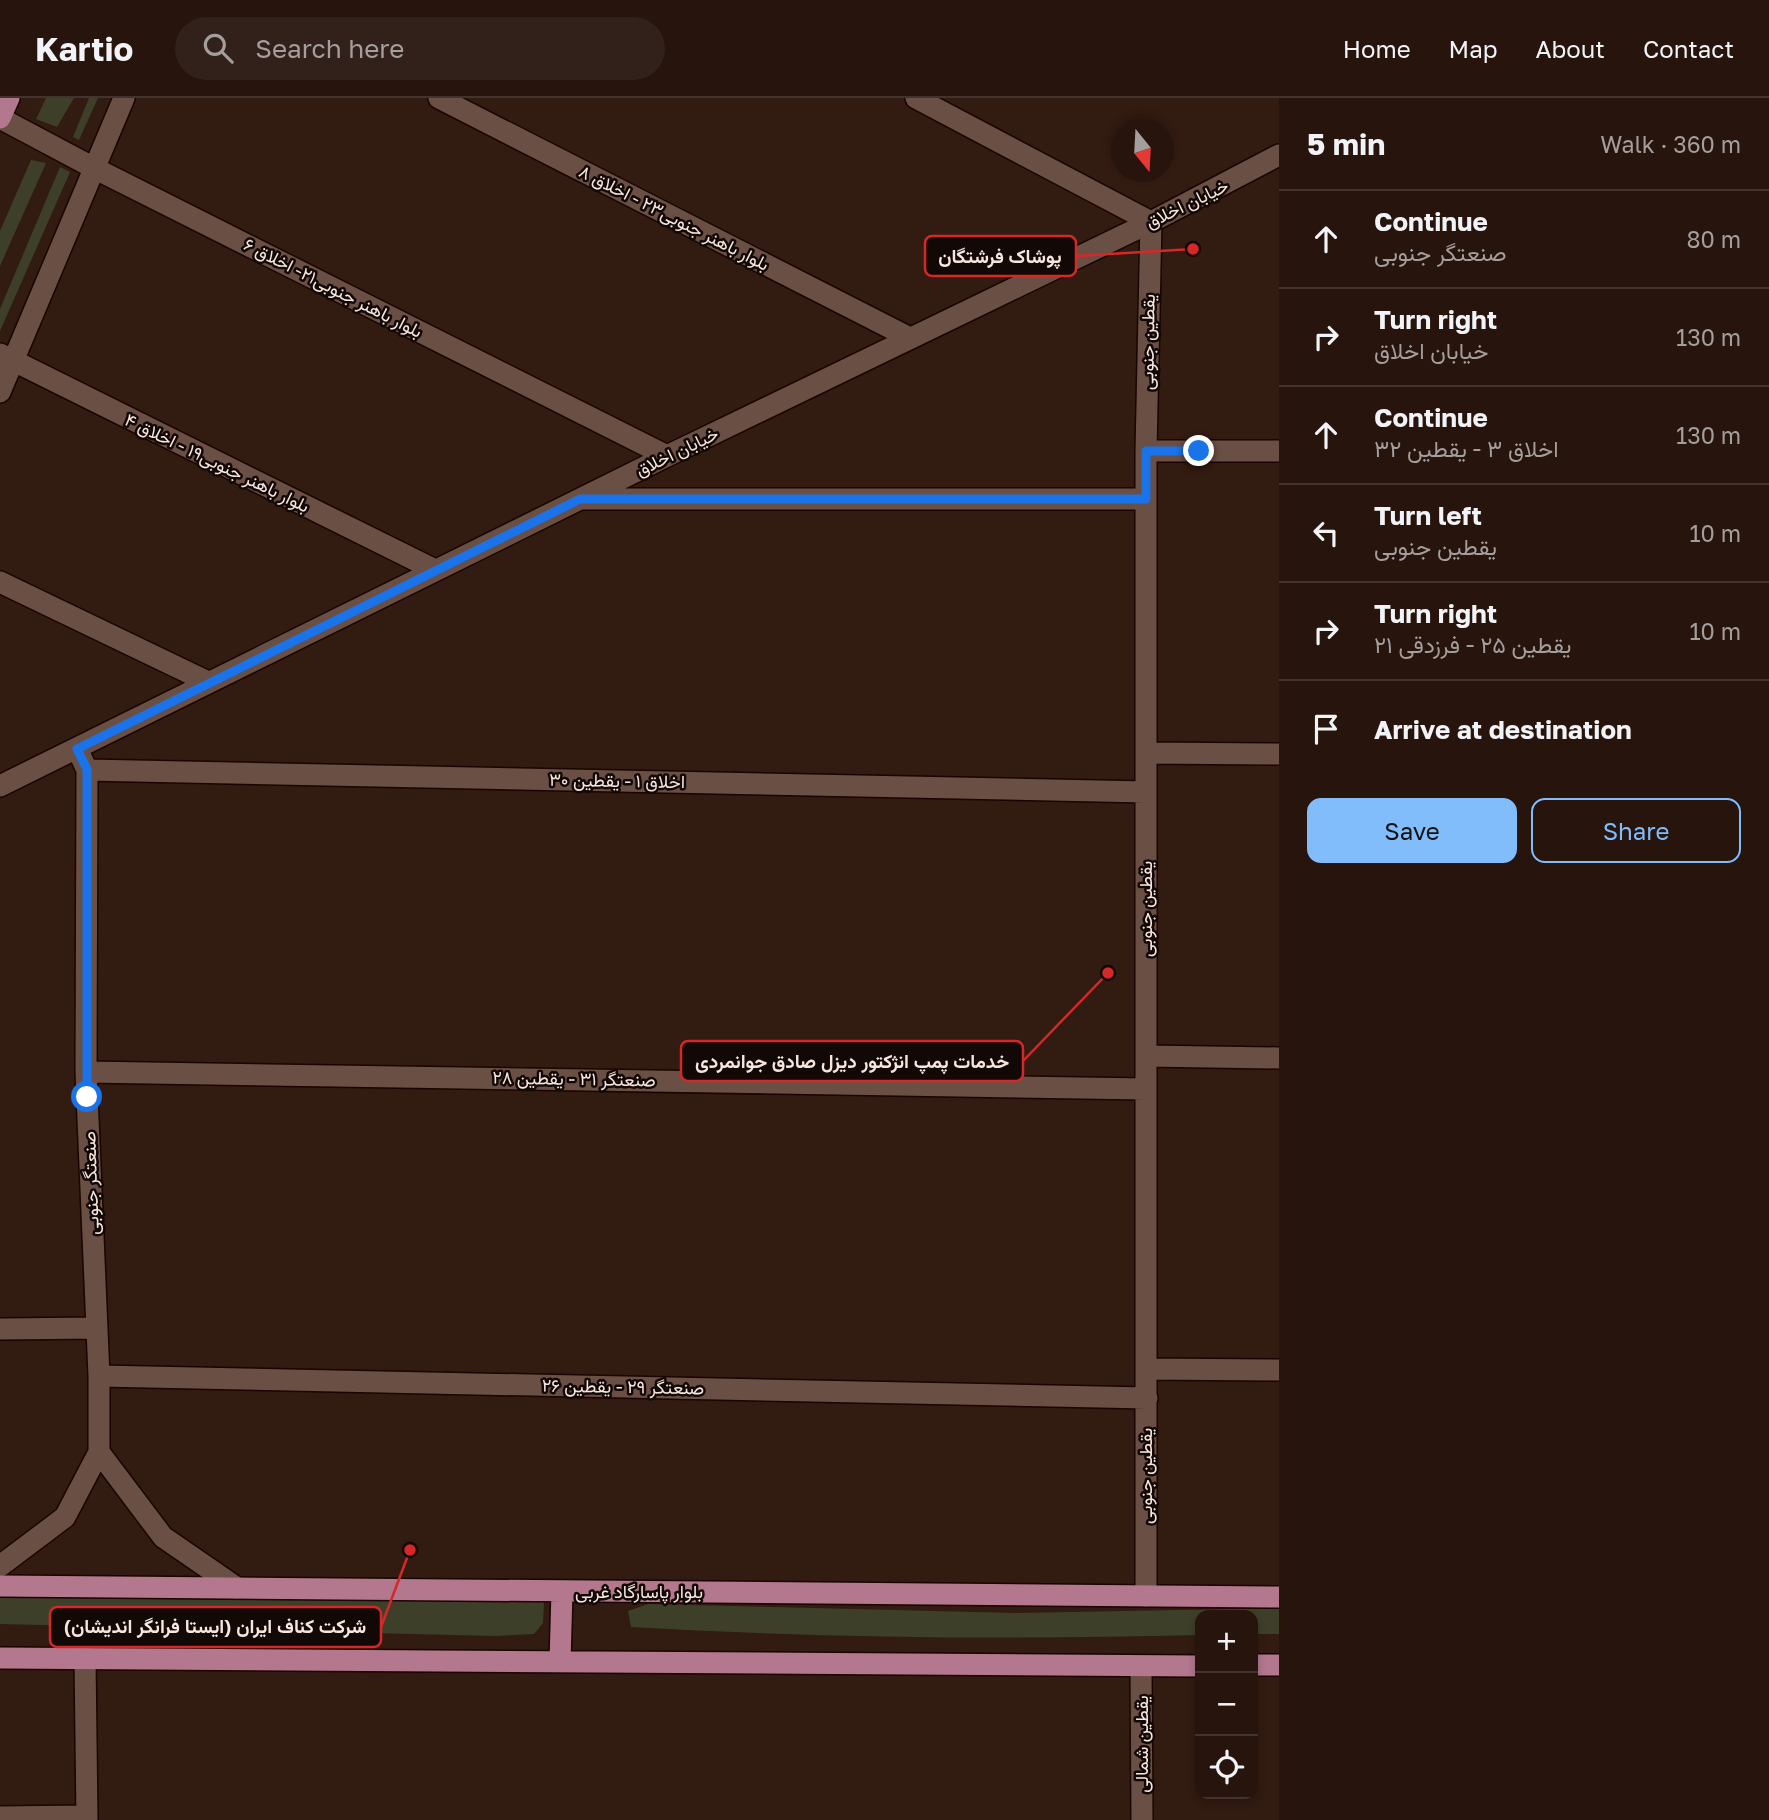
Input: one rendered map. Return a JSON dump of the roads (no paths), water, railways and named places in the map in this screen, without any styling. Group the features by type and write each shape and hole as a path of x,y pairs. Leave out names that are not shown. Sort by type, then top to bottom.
{"main road":[{"path":"0,118 9,98"},
{"name":"بلوار پاسارگاد غربی","path":"0,1587 1279,1597"},
{"path":"560,1662 562,1591"},
{"path":"0,1658 1195,1666"},
{"path":"1258,1665 1279,1665"}],"street":[{"path":"0,392 6,358 124,98"},
{"name":"بلوار باهنر جنوبی۲۳ - اخلاق ۸","path":"439,98 910,338"},
{"path":"916,98 1152,222"},
{"name":"بلوار باهنر جنوبی۲۱- اخلاق ۶","path":"0,118 94,168 667,456"},
{"name":"خیابان اخلاق","path":"0,786 667,456 1275,162"},
{"name":"یقطین جنوبی","path":"1146,1597 1146,451 1152,222"},
{"name":"بلوار باهنر جنوبی۱۹ - اخلاق ۴","path":"6,358 435,570"},
{"path":"1146,451 1279,451"},
{"path":"580,499 1146,499"},
{"path":"0,582 208,682"},
{"name":"صنعتگر جنوبی","path":"0,1566 65,1517 99,1452 99,1376 86,1072 87,769 77,749"},
{"path":"1146,753 1279,754"},
{"name":"اخلاق ۱ - یقطین ۳۰","path":"87,769 1146,792"},
{"path":"1146,1056 1279,1058"},
{"name":"صنعتگر ۳۱ - یقطین ۲۸","path":"86,1072 1146,1089"},
{"path":"0,1329 97,1328"},
{"path":"1147,1369 1279,1370"},
{"name":"صنعتگر ۲۹ - یقطین ۲۶","path":"99,1376 1147,1398"},
{"path":"99,1452 163,1537 236,1588"},
{"path":"0,1818 87,1818 85,1658"},
{"name":"یقطین شمالی","path":"1141,1667 1142,1820"}],"place":[{"name":"پوشاک فرشتگان","path":"1193,249"},
{"name":"خدمات پمپ انژکتور دیزل صادق جوانمردی","path":"1108,973"},
{"name":"شرکت کناف ایران (ایستا فرانگر اندیشان)","path":"410,1550"}]}
